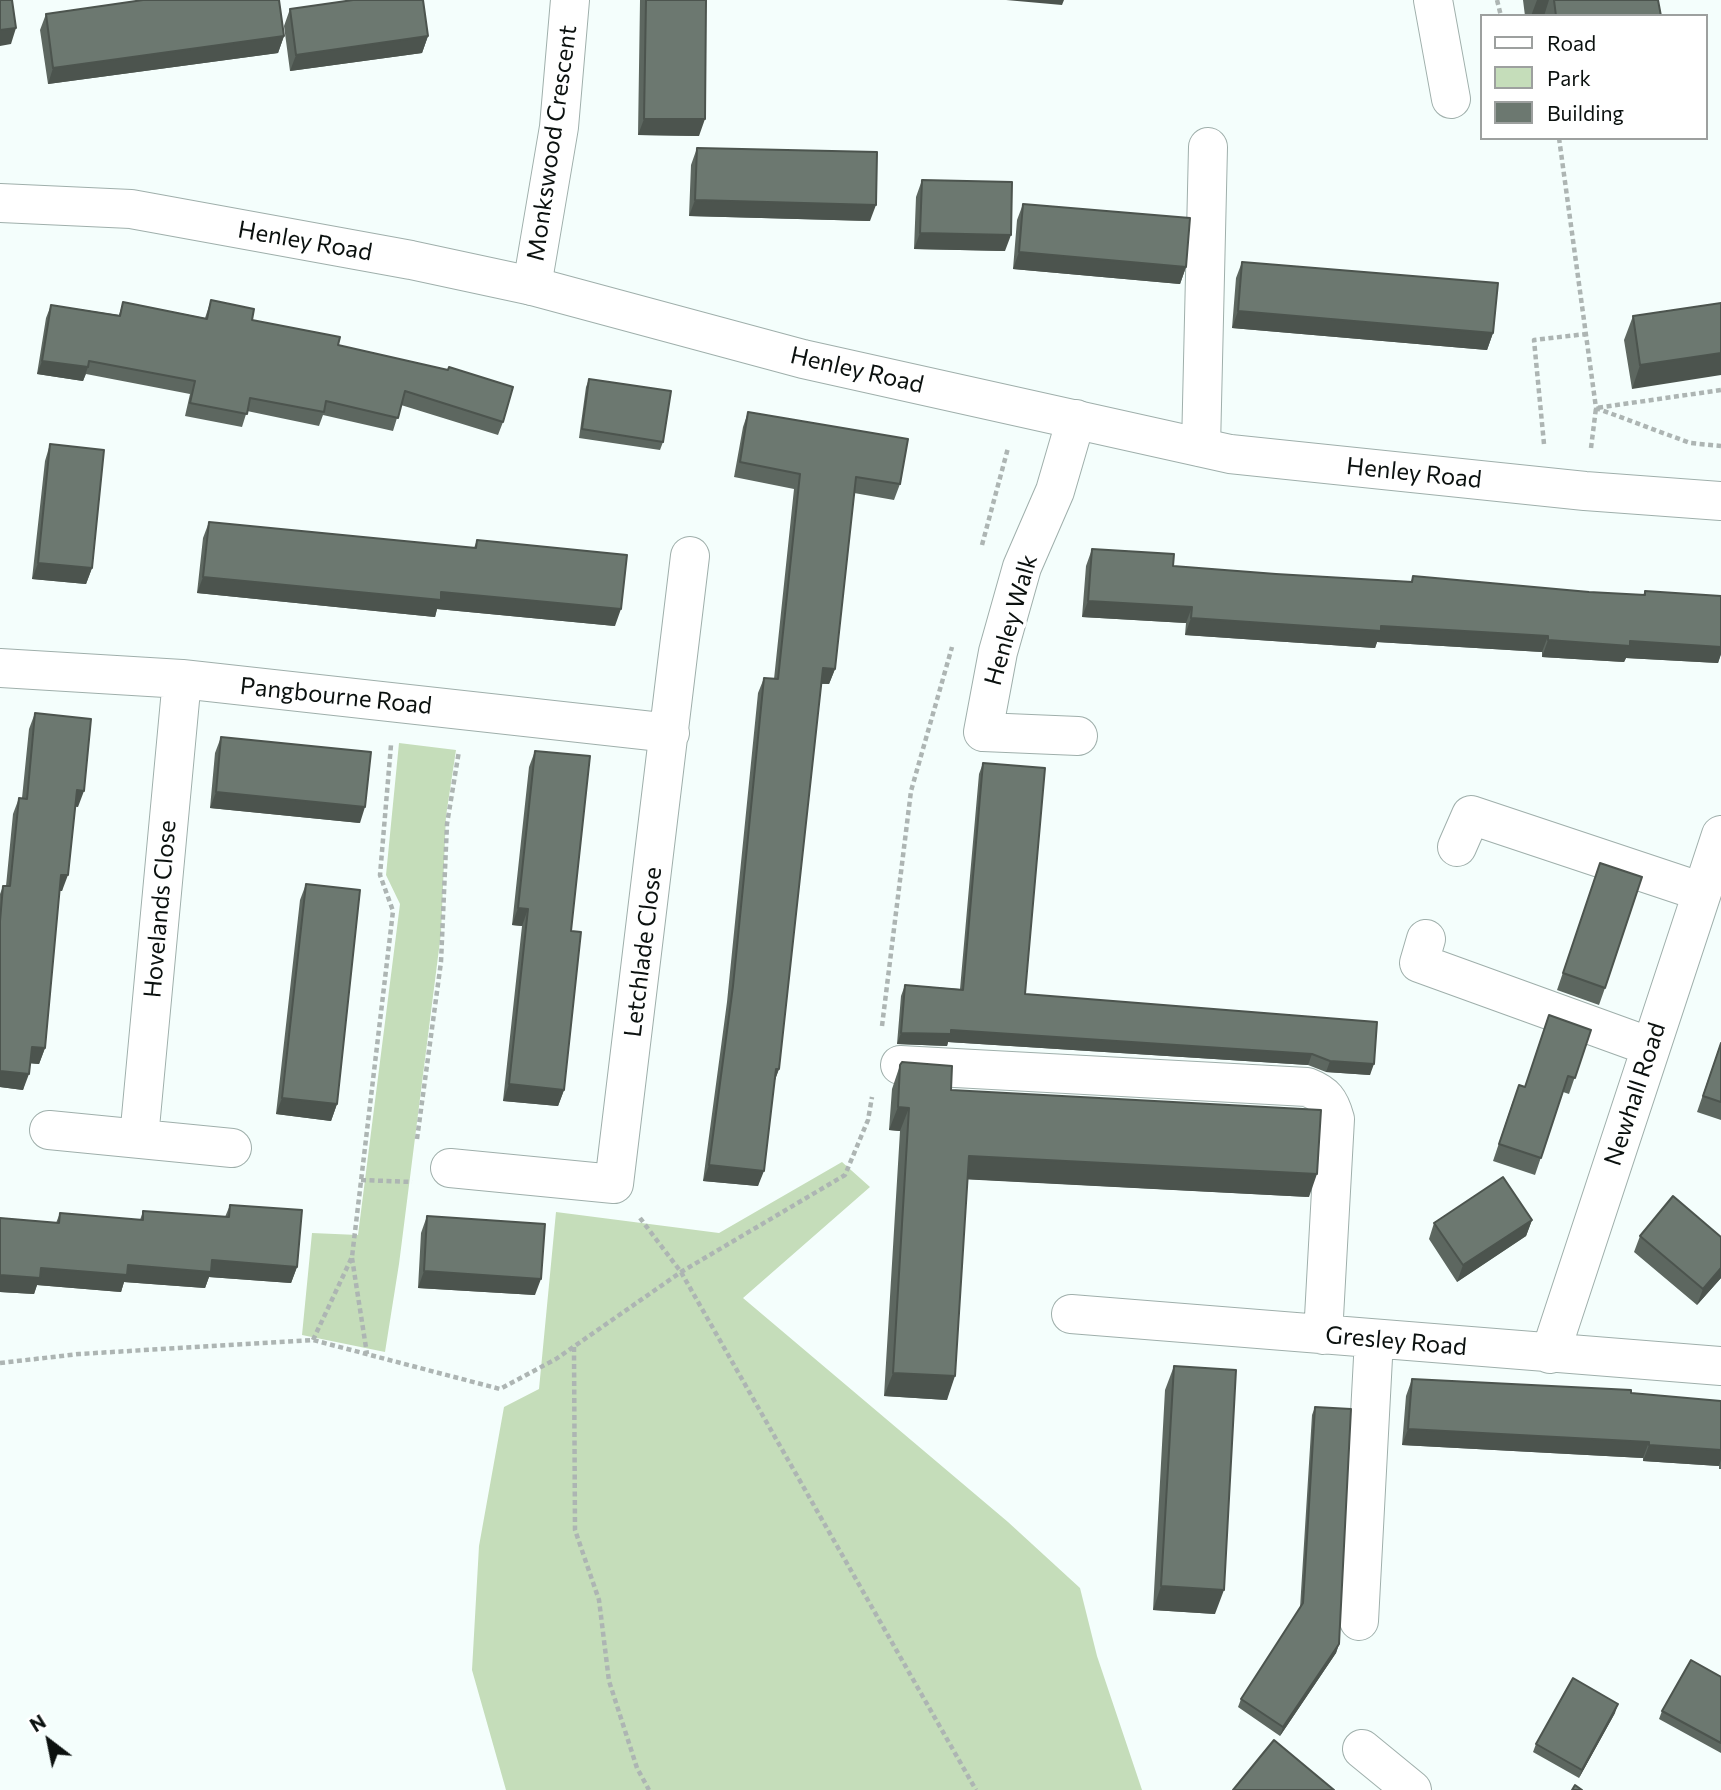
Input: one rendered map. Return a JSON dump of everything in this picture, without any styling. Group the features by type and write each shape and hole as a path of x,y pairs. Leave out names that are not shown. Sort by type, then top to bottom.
{"street":[{"name":"Monkswood Crescent","path":"532,286 559,127 570,0"},
{"path":"1433,0 1451,99"},
{"path":"1201,447 1208,147"},
{"name":"Henley Road","path":"0,203 131,209 411,260 532,286 803,359 1230,454 1585,491 1721,501"},
{"name":"Henley Walk","path":"1076,419 1055,491 1022,567 998,652 983,732 1078,736"},
{"name":"Letchlade Close","path":"614,1184 690,556"},
{"name":"Pangbourne Road","path":"0,668 182,679 670,733"},
{"name":"Hovelands Close","path":"139,1138 182,679"},
{"path":"1457,847 1471,815 1702,892"},
{"name":"Newhall Road","path":"1550,1354 1721,835"},
{"path":"1426,939 1419,963 1651,1047"},
{"path":"900,1065 1307,1087 1322,1093 1331,1104 1335,1119 1323,1335"},
{"path":"49,1130 232,1148"},
{"path":"432,1169 614,1184"},
{"name":"Gresley Road","path":"1071,1314 1721,1366"},
{"path":"1359,1621 1374,1339"},
{"path":"1362,1749 1412,1790"}],"path":[{"path":"1559,140 1596,408 1585,491"},
{"path":"1547,487 1534,340 1586,334"},
{"path":"1596,408 1721,390"},
{"path":"979,555 1002,475 1016,406"},
{"path":"1596,408 1690,443 1721,446"},
{"path":"881,1029 911,791 956,635"},
{"path":"367,1354 352,1257 393,911 380,875 397,703"},
{"path":"417,1142 441,962 447,824 465,711"},
{"path":"0,1363 79,1354 313,1339 500,1389 574,1347 681,1272 845,1175 868,1120 872,1094"},
{"path":"361,1180 411,1183 432,1169"},
{"path":"614,1184 681,1272 976,1790"},
{"path":"313,1339 352,1257"},
{"path":"574,1347 575,1530 599,1600 609,1681 637,1768 649,1790"}],"green space":[{"path":"399,743 456,750 446,816 441,933 399,1264 385,1352 302,1335 312,1233 358,1235 400,904 386,875"},
{"path":"842,1162 870,1187 743,1298 1008,1522 1080,1588 1097,1656 1142,1790 506,1790 472,1670 479,1546 504,1407 539,1389 556,1212 719,1233"}],"building":[{"path":"0,0 12,0 16,28 0,30"},
{"path":"143,0 279,0 284,36 53,68 46,14"},
{"path":"353,0 423,0 428,36 296,55 290,9"},
{"path":"646,0 706,0 705,119 644,119"},
{"path":"1554,0 1658,0 1661,14 1556,14"},
{"path":"697,148 877,152 876,205 695,200"},
{"path":"922,180 1012,182 1011,235 920,233"},
{"path":"1023,204 1190,218 1186,267 1019,252"},
{"path":"1242,262 1498,283 1493,333 1238,311"},
{"path":"211,300 254,309 252,320 340,337 338,345 448,370 449,367 513,387 503,422 405,391 398,418 326,401 324,412 250,398 247,414 190,403 195,381 89,361 88,367 42,361 51,305 120,316 123,302 207,319"},
{"path":"1721,303 1721,353 1640,365 1633,316"},
{"path":"589,379 671,391 663,442 582,429"},
{"path":"748,412 908,439 900,484 856,477 835,669 823,668 779,1069 776,1069 764,1171 709,1165 733,986 764,678 778,679 800,474 740,462"},
{"path":"50,444 104,450 92,568 38,563"},
{"path":"209,522 476,548 477,540 627,555 621,609 441,592 441,600 203,577"},
{"path":"1092,549 1174,554 1173,566 1276,574 1412,582 1413,576 1589,592 1645,595 1645,591 1721,596 1721,647 1630,641 1630,646 1548,640 1548,636 1381,626 1381,631 1191,618 1192,607 1088,601"},
{"path":"35,713 91,719 84,791 77,790 68,875 61,875 45,1048 32,1047 29,1074 0,1071 0,921 3,886 10,886 19,798 27,799"},
{"path":"221,737 371,752 365,807 216,792"},
{"path":"535,751 590,756 571,931 581,932 564,1090 509,1084 528,909 518,908"},
{"path":"983,763 1045,768 1025,994 1377,1022 1374,1064 1330,1061 1312,1054 951,1030 951,1034 901,1033 905,985 963,990"},
{"path":"1600,863 1642,877 1605,988 1563,973"},
{"path":"306,884 360,890 337,1104 282,1098"},
{"path":"1549,1015 1591,1030 1575,1078 1568,1076 1541,1158 1499,1144 1519,1085 1525,1087"},
{"path":"1721,1043 1721,1102 1703,1096"},
{"path":"902,1062 952,1066 951,1090 1321,1110 1317,1174 969,1156 955,1376 893,1373 909,1108 898,1107"},
{"path":"1503,1177 1532,1220 1463,1265 1434,1223"},
{"path":"1673,1196 1721,1237 1721,1268 1703,1289 1640,1236"},
{"path":"230,1205 302,1210 297,1267 212,1260 211,1272 128,1265 127,1275 41,1268 40,1278 0,1275 0,1218 59,1223 60,1213 143,1220 143,1211 229,1217"},
{"path":"427,1216 545,1224 541,1279 424,1271"},
{"path":"1174,1366 1236,1370 1224,1590 1161,1586"},
{"path":"1412,1379 1631,1390 1631,1393 1721,1401 1721,1450 1649,1445 1649,1442 1408,1429"},
{"path":"1315,1407 1351,1409 1339,1644 1283,1727 1241,1699 1303,1603"},
{"path":"1691,1660 1721,1677 1721,1743 1662,1711"},
{"path":"1573,1678 1618,1704 1582,1770 1536,1744"},
{"path":"1274,1740 1334,1790 1233,1790"}]}
